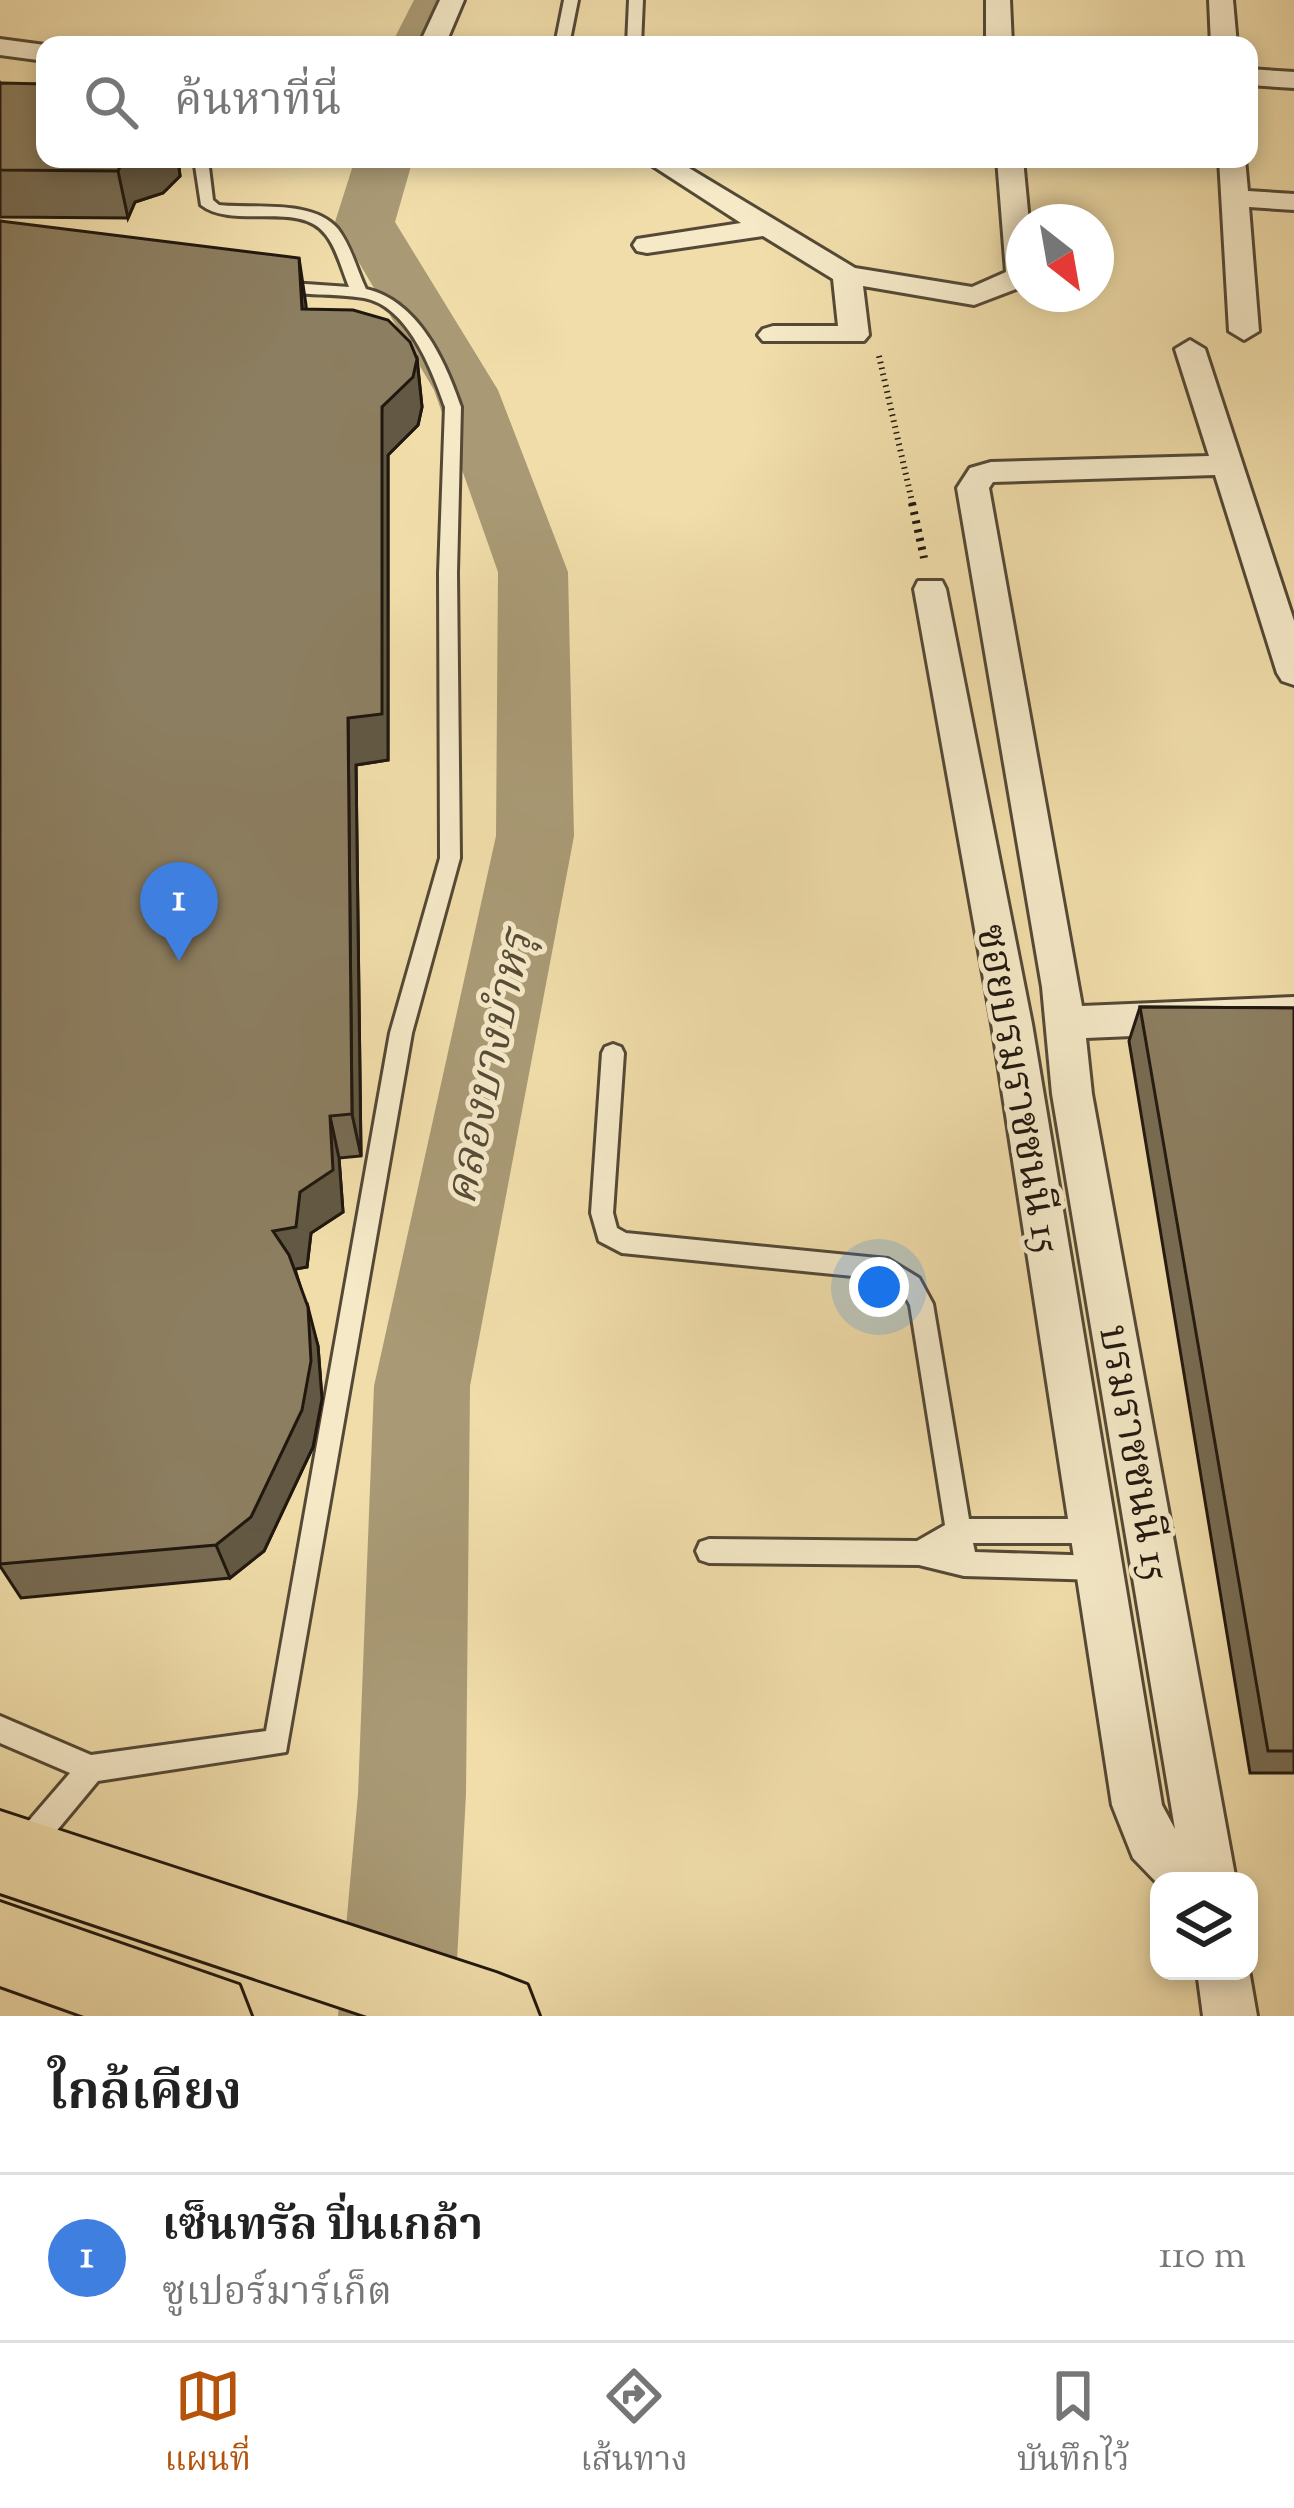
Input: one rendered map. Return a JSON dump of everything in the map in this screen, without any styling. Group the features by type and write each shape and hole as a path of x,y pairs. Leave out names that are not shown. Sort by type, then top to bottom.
{"main road":[{"path":"8,1855 496,2016"},
{"path":"0,1944 208,2016"}],"street":[{"path":"436,36 452,0"},
{"path":"998,0 999,36"},
{"path":"1221,0 1223,36"},
{"path":"0,47 36,52"},
{"path":"1258,78 1294,80"},
{"path":"670,168 854,277 974,296 1010,284 1020,273 1011,168"},
{"path":"1233,168 1244,331"},
{"path":"1235,198 1294,202"},
{"path":"647,245 767,227"},
{"path":"773,335 854,335 854,277"},
{"path":"1190,349 1294,673"},
{"name":"บรมราชชนนี 15","path":"1208,1872 1072,1094 973,488 981,476 991,472 1229,465"},
{"name":"ซฮยบรมราชชนนี 15","path":"930,589 1012,1024 1142,1829 1158,1852 1184,1872"},
{"path":"1064,1023 1294,1012"},
{"path":"1224,1980 1230,2016"}],"lane":[{"path":"564,36 571,0"},
{"path":"634,36 636,0"},
{"path":"201,168 206,202 215,209 306,216 322,222 331,230 360,294"},
{"path":"0,1729 91,1769 277,1743 401,1033 451,858 448,572 453,407 446,383 394,306 360,294 268,286"},
{"path":"613,1053 602,1214 607,1234 622,1243 887,1269 911,1285 921,1304 964,1564"},
{"path":"919,1553 958,1532 1098,1550"},
{"path":"709,1551 919,1553 964,1564 1098,1550"},
{"path":"8,1855 91,1769"}],"path":[{"path":"854,277 930,589"}],"building":[{"path":"0,83 36,84 36,168 119,168 118,171 0,170"},
{"path":"0,221 299,258 302,309 353,310 388,320 410,342 417,359 413,377 382,407 382,714 348,718 352,1114 330,1116 333,1170 300,1192 296,1227 273,1231 289,1255 308,1307 311,1361 302,1410 251,1517 216,1545 0,1564"},
{"path":"1140,1007 1294,1008 1294,1751 1268,1751"}],"waterway":[{"name":"คลองบางบำหรุ","path":"422,36 440,0"},
{"name":"คลองบางบำหรุ","path":"381,168 365,222 466,390 533,572 535,836 422,1386 412,1794 396,2016"}],"place":[{"name":"เซ็นทรัล ปิ่นเกล้า","path":"179,961"}]}
